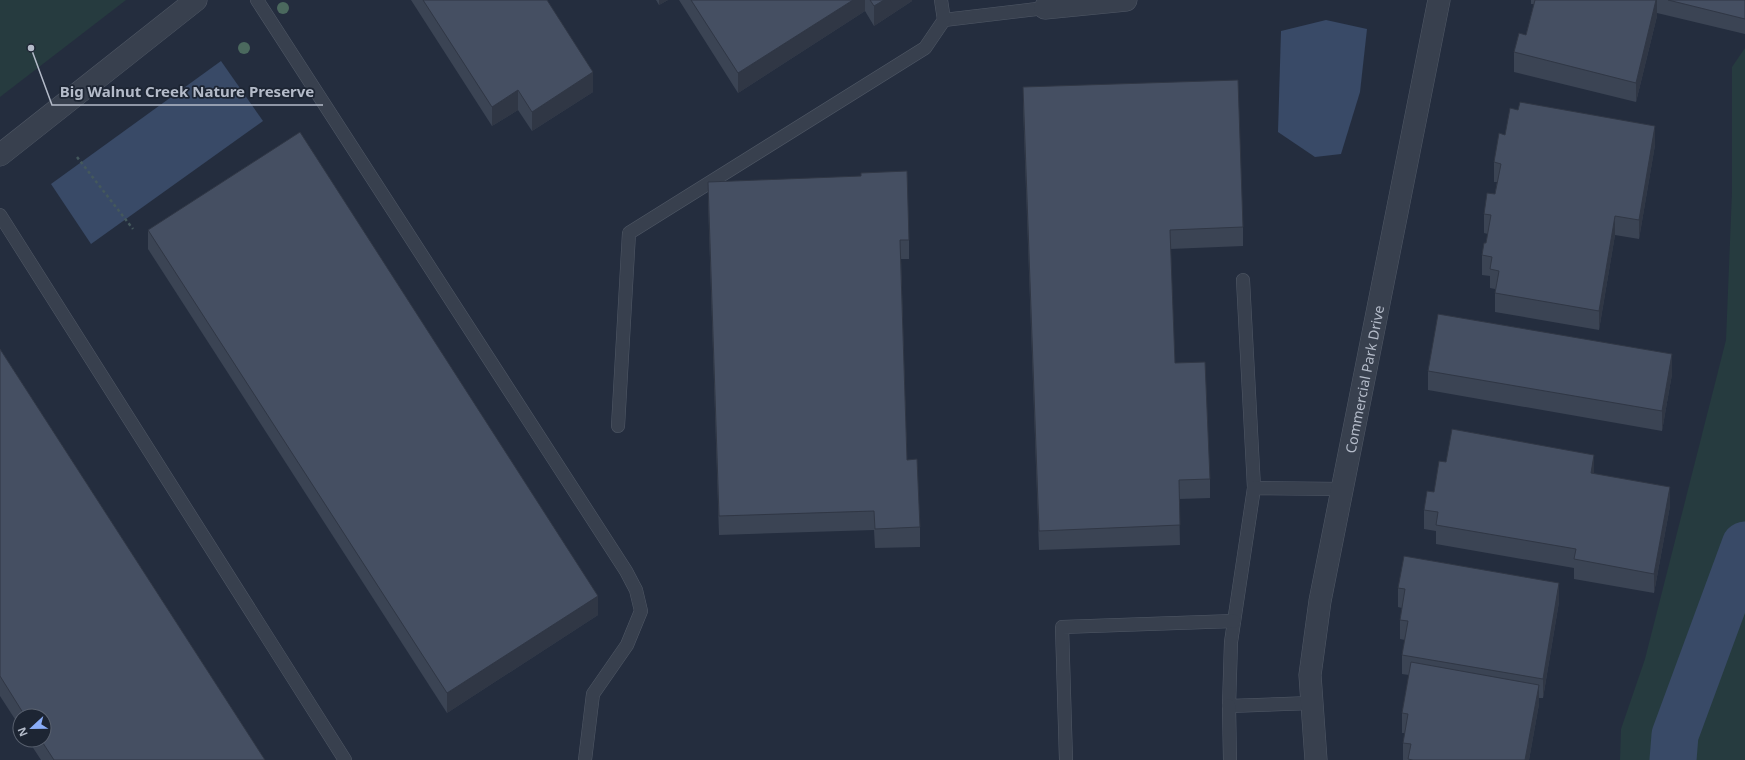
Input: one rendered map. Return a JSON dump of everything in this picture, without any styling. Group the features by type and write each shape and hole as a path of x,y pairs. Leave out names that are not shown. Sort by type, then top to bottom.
{"street":[{"path":"0,155 196,0"},
{"path":"1045,8 1126,0"},
{"name":"Commercial Park Drive","path":"1316,760 1310,675 1319,608 1439,0"}],"lane":[{"path":"256,0 626,571 636,590 641,611 636,625 627,645 593,694 585,760"},
{"path":"618,426 629,233 925,48 944,20 941,0"},
{"path":"944,20 1045,8"},
{"path":"0,216 346,760"},
{"path":"1230,760 1229,706 1231,642 1254,488 1243,280"},
{"path":"1254,488 1343,489"},
{"path":"1066,760 1062,627 1234,621"},
{"path":"1229,706 1312,703"}],"path":[{"path":"78,157 133,229"}],"green space":[{"path":"0,0 126,0 0,97"},
{"path":"1745,48 1745,760 1620,760 1621,729 1645,659 1726,340 1732,192 1732,67"}],"water":[{"path":"1326,20 1367,29 1360,92 1341,154 1315,157 1278,132 1281,31"},
{"path":"221,61 263,121 91,244 51,184"}],"building":[{"path":"423,0 547,0 593,72 532,112 518,90 492,107"},
{"path":"691,0 853,0 738,73"},
{"path":"870,0 884,0 874,6"},
{"path":"1535,0 1656,0 1636,83 1514,52 1519,33 1526,35"},
{"path":"1668,0 1745,0 1745,19"},
{"path":"1238,80 1243,227 1170,230 1175,363 1205,362 1210,479 1179,480 1180,525 1039,531 1023,87"},
{"path":"1520,102 1655,126 1639,220 1615,216 1599,311 1495,293 1499,271 1490,269 1492,257 1482,255 1484,243 1486,243 1491,215 1484,214 1487,193 1495,194 1501,164 1494,162 1499,133 1505,135 1510,108 1518,110"},
{"path":"300,132 598,596 447,693 148,230"},
{"path":"907,171 909,240 900,240 907,460 917,459 920,527 875,529 874,511 719,516 708,182 861,176 861,173"},
{"path":"1438,314 1672,354 1662,411 1428,371"},
{"path":"0,349 265,760 54,760 46,748 52,748 52,708 20,708 0,676"},
{"path":"1452,429 1594,455 1591,473 1670,487 1654,574 1574,559 1576,549 1436,525 1438,512 1424,510 1427,491 1434,492 1439,461 1446,462"},
{"path":"1404,556 1559,583 1543,679 1402,655 1408,621 1400,620 1405,589 1398,588"},
{"path":"1411,662 1539,685 1525,760 1408,759 1411,744 1403,743 1408,714 1402,713"}],"waterway":[{"path":"1673,760 1675,735 1745,545"}],"place":[{"name":"Big Walnut Creek Nature Preserve","path":"31,48"}]}
